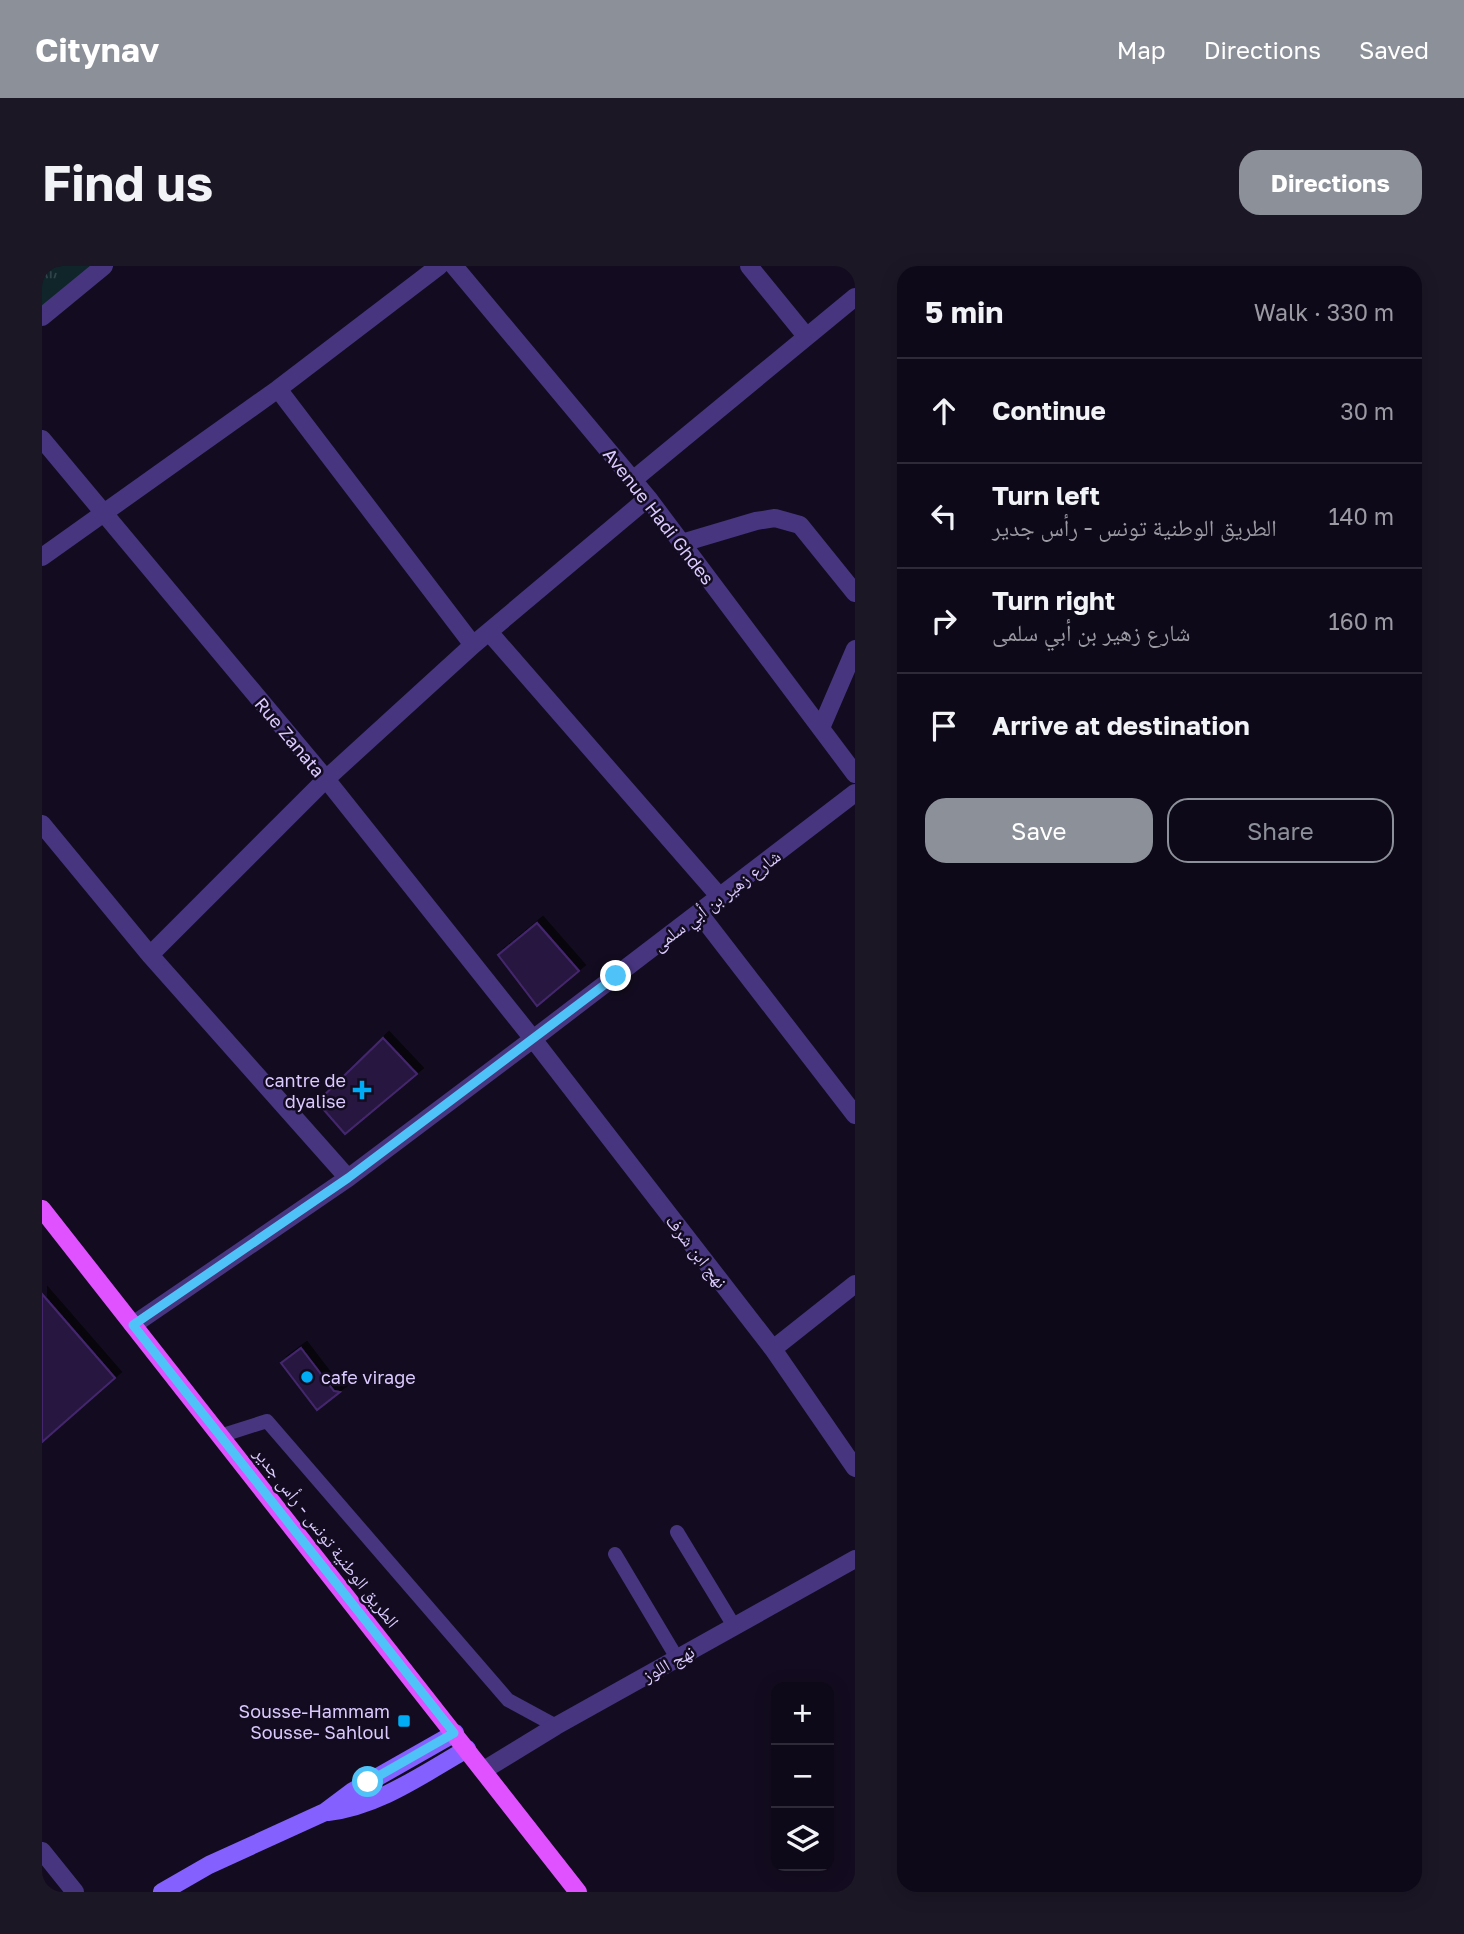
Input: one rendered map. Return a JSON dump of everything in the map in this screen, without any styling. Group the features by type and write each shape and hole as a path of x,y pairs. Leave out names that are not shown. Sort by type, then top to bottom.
{"main road":[{"name":"الطريق الوطنية تونس - رأس جدير","path":"42,1209 578,1892"}],"street":[{"path":"42,317 104,266"},
{"path":"42,556 278,388 439,266"},
{"name":"Avenue Hadi Ghdes","path":"454,266 648,498 855,774"},
{"path":"749,266 806,336"},
{"path":"632,480 855,297"},
{"path":"278,388 473,645"},
{"name":"Rue Zanata","path":"42,439 326,779 533,1039"},
{"path":"150,955 326,779 473,645 648,498"},
{"path":"682,543 775,518 800,525 855,593"},
{"path":"489,632 720,897"},
{"path":"821,728 855,649"},
{"name":"شارع زهير بن أبي سلمى","path":"133,1325 348,1178 855,793"},
{"path":"42,824 150,955 348,1178"},
{"path":"699,914 855,1115"},
{"name":"نهج ابن شرف","path":"533,1039 773,1349 855,1468"},
{"path":"773,1349 855,1284"},
{"name":"نهج اللوز","path":"484,1770 556,1726 855,1559"},
{"path":"162,1892 182,1887 209,1865 324,1812 353,1791 454,1733"},
{"path":"324,1812 363,1805 467,1749"},
{"path":"42,1851 75,1892"}],"lane":[{"path":"220,1436 267,1421 508,1700 556,1726"},
{"path":"677,1532 734,1626"},
{"path":"615,1553 677,1658"}],"green space":[{"path":"42,266 94,266 42,309"}],"building":[{"path":"537,923 579,971 537,1006 498,955"},
{"path":"383,1038 417,1074 345,1134 317,1102"},
{"path":"42,1294 115,1378 42,1442"},
{"name":"cafe virage","path":"301,1348 334,1391 340,1392 317,1410 281,1363"}],"place":[{"name":"cantre de dyalise","path":"362,1090"},
{"name":"cafe virage","path":"307,1377"},
{"name":"Sousse-Hammam Sousse- Sahloul","path":"404,1721"}],"route":[{"path":"368,1782 454,1733 133,1325 348,1178 616,976"}]}
